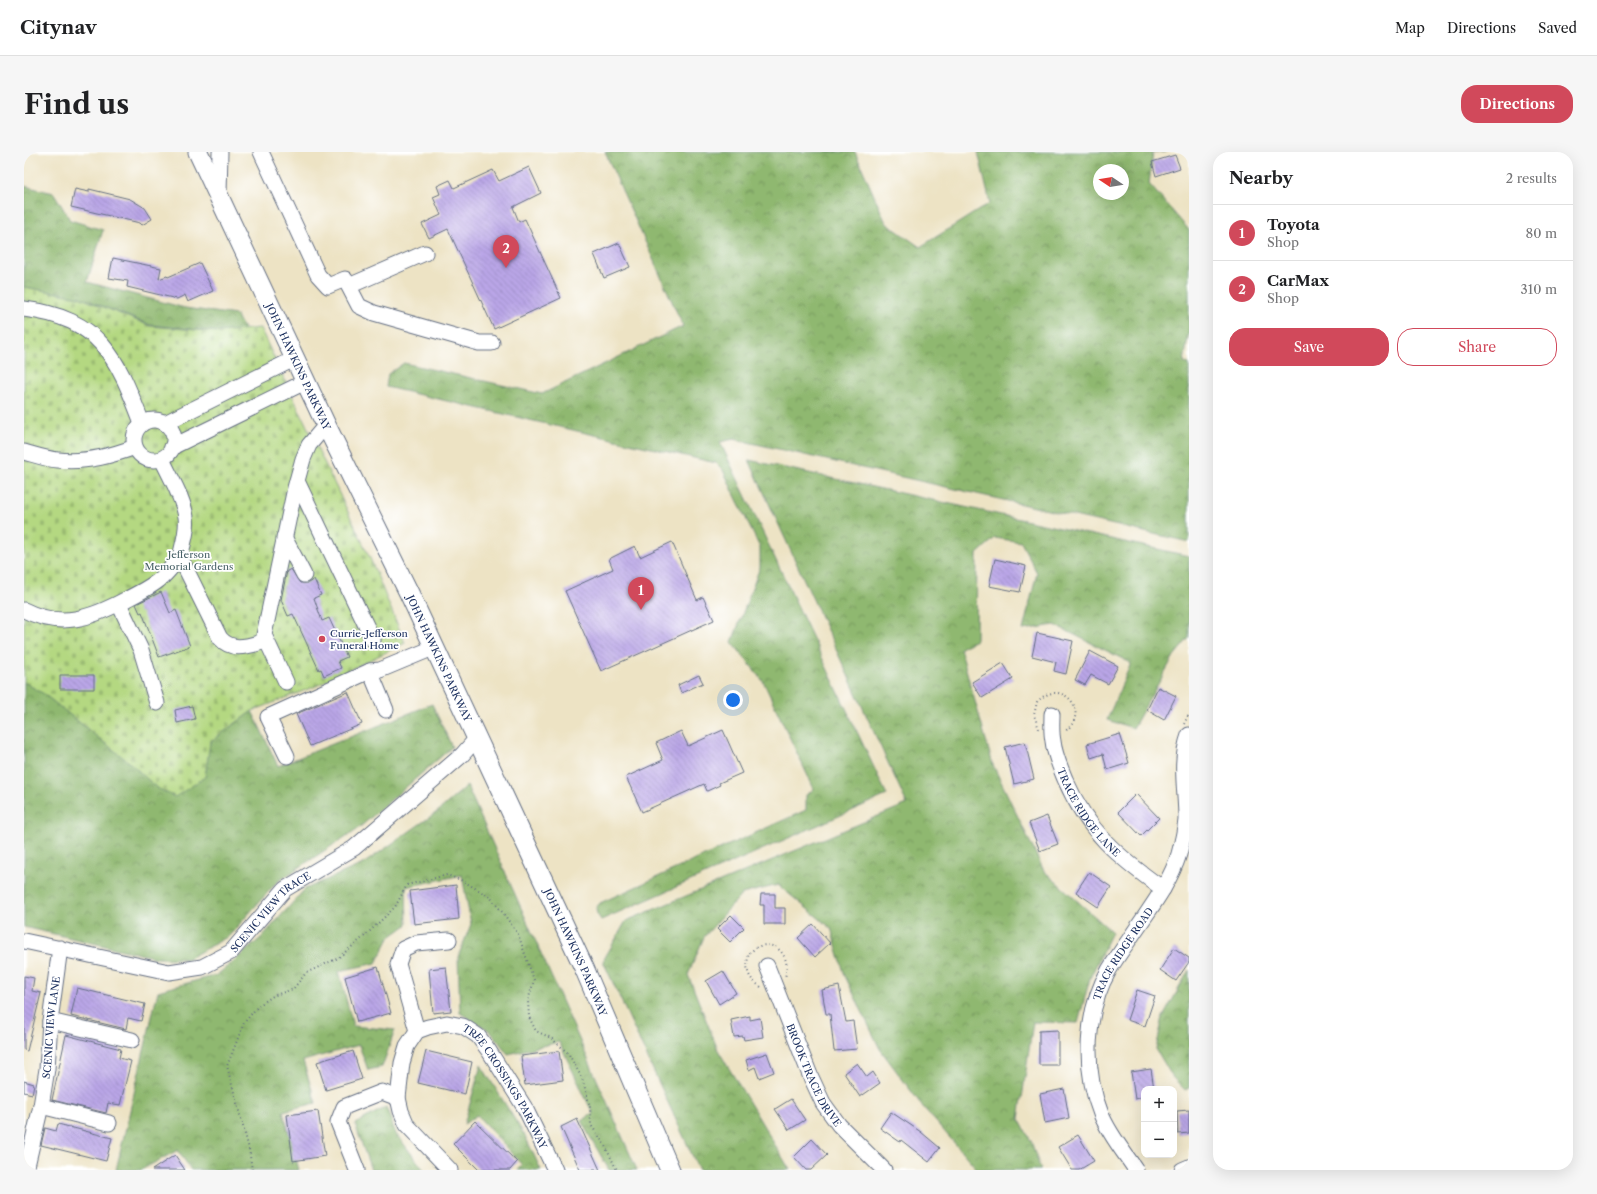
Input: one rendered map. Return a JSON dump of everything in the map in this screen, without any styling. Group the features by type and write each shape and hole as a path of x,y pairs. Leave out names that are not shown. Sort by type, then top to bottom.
{"main road":[{"name":"JOHN HAWKINS PARKWAY","path":"198,152 296,358 326,425 409,593 433,648 585,970 670,1170"}],"street":[{"path":"219,194 220,152"},
{"path":"261,152 318,275 328,286 345,279 359,306 374,313 479,343 492,343"},
{"path":"349,286 424,253"},
{"path":"24,309 58,315 75,323 100,341 111,355 128,386 142,423"},
{"path":"165,423 296,358"},
{"path":"172,448 307,382"},
{"path":"155,420 165,423 172,430 174,436 172,448 168,455 162,458 149,460 143,457 135,447 133,440 137,428 142,423 155,420"},
{"path":"286,682 264,635 284,537 303,459 309,444 326,425"},
{"path":"24,452 56,460 69,461 106,456 135,447"},
{"path":"24,610 46,619 63,621 85,618 119,604 147,589 161,579 180,557 185,538 186,518 183,506 162,458"},
{"path":"297,481 373,640"},
{"path":"284,537 304,575"},
{"path":"180,557 220,638 224,643 238,647 266,641"},
{"path":"119,604 141,650 157,703"},
{"path":"287,756 268,716 370,671 380,670 433,648"},
{"path":"370,671 386,710"},
{"name":"TRACE RIDGE LANE","path":"1052,714 1053,742 1061,770 1074,800 1088,822 1109,847 1134,868 1163,889"},
{"name":"TRACE RIDGE ROAD","path":"1136,1170 1112,1134 1101,1114 1094,1093 1090,1073 1090,1036 1093,1015 1099,993 1108,971 1163,889 1173,871 1184,834 1186,821 1183,757 1186,731"},
{"name":"SCENIC VIEW TRACE","path":"24,940 169,972 202,967 231,952 286,889 354,848 462,755 476,739"},
{"path":"449,940 416,943 403,949 400,957 398,964 417,1031 407,1046 402,1063 398,1098 401,1111 407,1125 450,1170"},
{"name":"SCENIC VIEW LANE","path":"26,1170 48,1069 50,1021 60,948"},
{"name":"BROOK TRACE DRIVE","path":"767,966 810,1076 823,1103 839,1125 884,1170"},
{"path":"50,1021 132,1040"},
{"name":"TREE CROSSINGS PARKWAY","path":"417,1031 447,1023 463,1026 478,1036 505,1075 525,1108 555,1170"},
{"path":"357,1170 338,1122 344,1107 382,1092 398,1098"},
{"path":"41,1106 109,1123"},
{"path":"1182,1170 1189,1167"}],"path":[{"path":"1041,736 1034,715 1037,702 1045,695 1056,692 1068,696 1075,708 1076,715 1072,726 1062,734"},
{"path":"1186,731 1189,714"}],"green space":[{"path":"605,152 855,152 886,223 920,247 990,203 978,152 1166,152 1153,153 1149,184 1189,230 1189,330 1184,362 1189,364 1189,542 734,439 720,442 887,795 601,920 597,914 596,908 600,903 806,810 806,795 814,789 763,681 732,642 760,567 760,548 723,470 716,463 386,387 388,374 404,363 542,394 683,326"},
{"path":"24,186 54,193 70,220 103,230 87,282 185,308 236,315 245,330 219,332 150,325 79,297 24,287"},
{"name":"Jefferson Memorial Gardens","path":"24,287 79,297 150,326 219,332 260,328 370,558 405,643 316,686 252,711 210,742 205,777 175,797 157,788 130,763 44,694 24,682"},
{"path":"749,460 1189,556 1189,638 1174,656 1133,728 1107,720 1131,663 1055,625 1023,630 1037,573 1021,542 995,538 977,554 976,640 960,648 993,765 1044,871 1112,932 1090,978 1078,1023 1033,1022 1019,1119 1031,1141 1041,1170 978,1170 923,1107 880,1049 845,976 831,928 778,885 742,894 704,937 688,975 718,1050 790,1170 699,1170 603,961 626,921 907,804"},
{"path":"24,682 44,694 130,763 157,788 205,777 210,742 252,711 278,766 432,704 452,747 360,827 276,883 229,936 187,959 157,958 24,927"},
{"path":"467,786 637,1170 609,1170 581,1121 593,1114 559,1042 508,1054 490,1031 460,1013 458,957 471,924 462,875 406,887 407,925 389,938 376,963 339,971 353,1026 395,1030 382,1067 368,1070 359,1045 303,1061 316,1103 283,1111 299,1170 191,1170 178,1150 141,1170 116,1170 158,991 217,975 261,938 305,889 363,864 437,812"},
{"path":"1189,970 1189,1088 1185,1090 1173,1078 1156,1049 1163,1017"},
{"path":"481,1065 525,1136 541,1170 517,1170 522,1165 477,1115 464,1124"},
{"path":"386,1107 396,1134 424,1170 371,1170 355,1124"}],"building":[{"path":"1175,155 1180,168 1156,176 1152,162"},
{"path":"529,167 541,193 513,207 519,222 525,219 561,298 494,329 448,229 429,238 422,224 441,215 433,197 440,194 437,186 450,180 454,188 493,170 499,181"},
{"path":"75,189 89,192 89,189 130,199 145,208 152,219 142,225 140,223 71,207"},
{"path":"619,243 630,267 604,278 594,254"},
{"path":"113,258 161,268 159,279 168,277 200,263 213,291 188,302 185,295 177,299 127,287 128,281 109,278"},
{"path":"672,542 697,600 703,597 714,620 601,671 565,591 613,569 609,559 635,546 640,557"},
{"path":"995,559 1026,566 1020,592 989,586"},
{"name":"Currie-Jefferson Funeral Home","path":"291,569 300,583 308,583 314,579 321,595 314,598 322,621 329,618 347,657 338,661 341,668 324,676 321,669 319,670 293,614 288,616 281,600 287,571"},
{"path":"161,592 170,613 176,610 190,646 159,657 142,612 140,613 136,604"},
{"path":"1037,633 1073,641 1066,674 1054,671 1056,662 1032,656"},
{"path":"1090,651 1118,666 1108,684 1091,675 1085,685 1075,680"},
{"path":"1003,663 1013,679 982,698 972,682"},
{"path":"60,675 94,675 94,689 60,689"},
{"path":"699,675 703,683 681,693 678,685"},
{"path":"1158,687 1176,696 1164,720 1147,710"},
{"path":"348,692 362,724 310,746 296,714"},
{"path":"192,706 195,719 177,723 175,710"},
{"path":"723,730 742,773 719,783 720,785 707,791 704,784 642,812 626,777 663,760 656,743 681,731 688,746"},
{"path":"1120,734 1129,763 1107,770 1103,754 1091,758 1087,744"},
{"path":"1025,742 1034,779 1014,784 1005,747"},
{"path":"1136,794 1159,818 1141,836 1118,812"},
{"path":"1047,816 1058,844 1040,851 1029,823"},
{"path":"1089,872 1111,887 1098,907 1076,892"},
{"path":"456,885 459,919 414,924 410,891"},
{"path":"761,894 775,894 775,908 785,908 785,924 764,924 764,905 760,905"},
{"path":"731,915 744,928 730,942 717,929"},
{"path":"813,924 830,943 815,957 798,938"},
{"path":"1174,948 1189,958 1189,962 1176,981 1160,970"},
{"path":"378,967 391,1013 357,1022 345,977"},
{"path":"446,967 451,1011 433,1013 429,969"},
{"path":"723,971 736,993 719,1004 706,981"},
{"path":"24,976 34,978 32,991 41,993 27,1051 24,1050"},
{"path":"839,986 846,1022 853,1021 857,1049 834,1051 830,1014 826,1014 822,990"},
{"path":"77,988 145,1004 141,1021 128,1018 126,1029 71,1016"},
{"path":"1137,990 1155,996 1145,1026 1127,1020"},
{"path":"750,1016 750,1020 760,1018 763,1037 744,1040 743,1036 734,1037 731,1020"},
{"path":"1058,1030 1058,1065 1039,1065 1039,1031"},
{"path":"66,1035 121,1049 119,1058 131,1061 120,1105 108,1103 106,1113 52,1100"},
{"path":"353,1051 362,1079 326,1090 317,1062"},
{"path":"426,1051 472,1062 465,1094 418,1083"},
{"path":"559,1051 563,1080 525,1085 521,1056"},
{"path":"767,1053 774,1072 759,1078 755,1067 749,1070 746,1060"},
{"path":"857,1063 867,1077 873,1072 880,1083 860,1097 844,1073"},
{"path":"1151,1069 1154,1086 1141,1086 1141,1098 1135,1099 1131,1072"},
{"path":"24,1081 34,1084 32,1094 24,1092"},
{"path":"1064,1089 1069,1118 1045,1123 1040,1094"},
{"path":"791,1099 805,1120 789,1130 775,1109"},
{"path":"1189,1110 1189,1133 1178,1134 1177,1111"},
{"path":"318,1111 325,1156 293,1161 287,1115"},
{"path":"891,1112 921,1132 940,1148 929,1162 901,1140 900,1142 880,1128"},
{"path":"577,1119 600,1170 580,1170 561,1127"},
{"path":"475,1121 517,1162 510,1170 479,1170 453,1144"},
{"path":"58,1124 112,1138 106,1161 41,1145 45,1128 56,1131"},
{"path":"1078,1135 1094,1161 1079,1170 1072,1170 1058,1147"},
{"path":"812,1139 827,1155 811,1170 806,1170 794,1157"},
{"path":"175,1155 185,1170 152,1170"}],"place":[{"name":"CarMax","path":"506,268"},
{"name":"Toyota","path":"641,610"},
{"name":"Currie-Jefferson Funeral Home","path":"322,639"}]}
